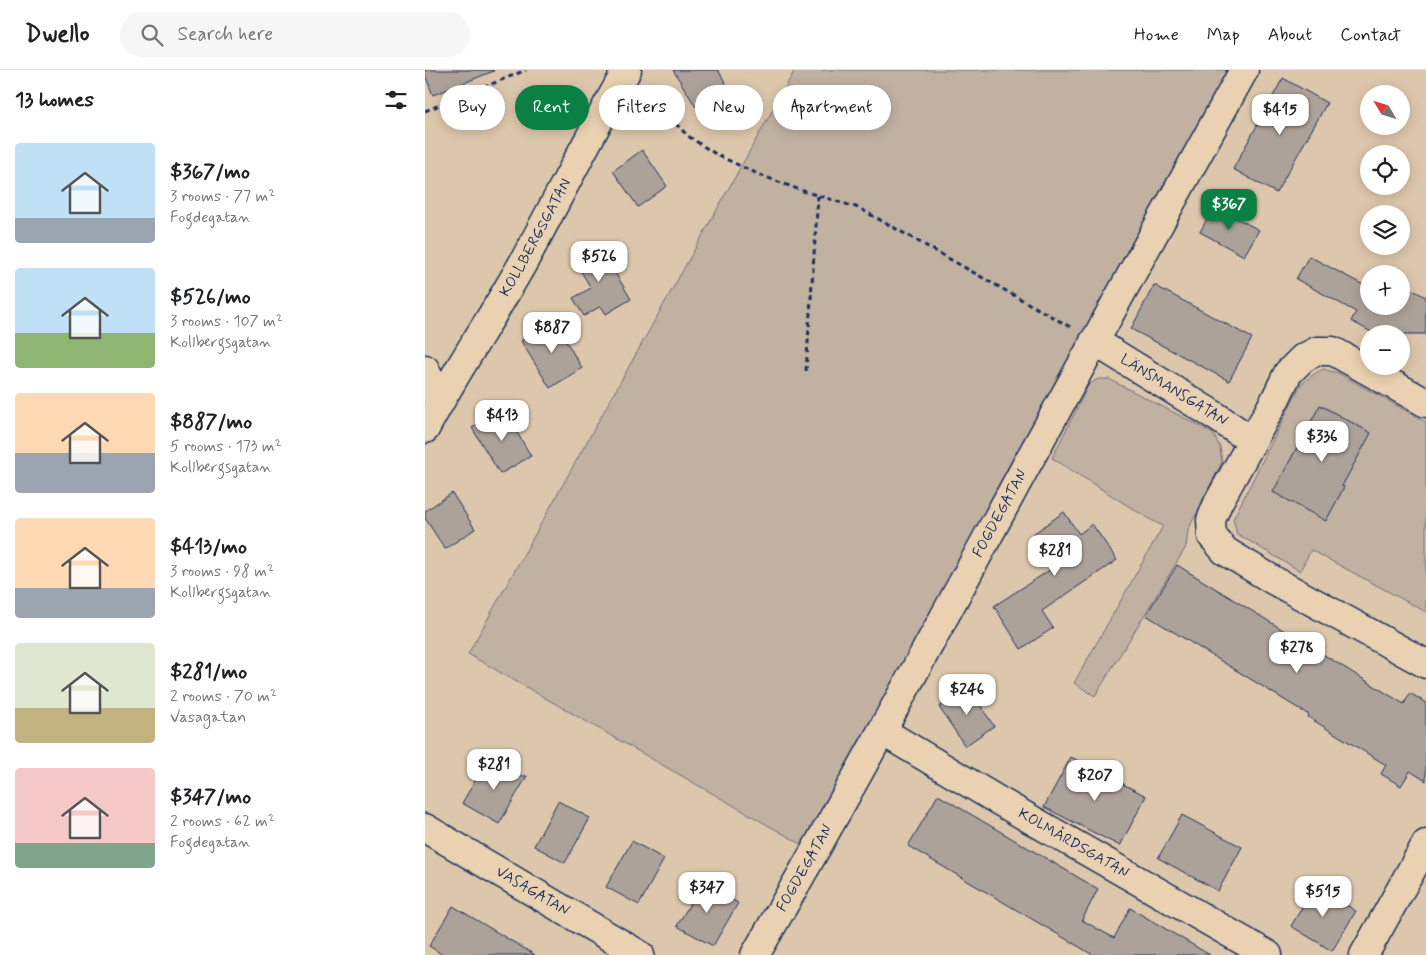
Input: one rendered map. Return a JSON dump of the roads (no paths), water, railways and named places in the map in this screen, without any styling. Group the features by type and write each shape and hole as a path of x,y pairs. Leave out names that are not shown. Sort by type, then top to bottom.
{"street":[{"name":"FOGDEGATAN","path":"755,955 882,731 1244,70"},
{"name":"KOLLBERGSGATAN","path":"425,429 439,402 523,263 606,106 635,77"},
{"name":"LÄNSMANSGATAN","path":"1094,342 1217,416 1252,441"},
{"path":"1426,403 1333,351 1317,351 1303,358 1288,373 1218,503 1211,520 1212,536 1225,551 1273,580 1426,664"},
{"path":"425,369 439,402"},
{"name":"KOLMÅRDSGATAN","path":"882,731 999,801 1267,955"},
{"name":"VASAGATAN","path":"425,828 640,955"},
{"path":"1364,955 1426,844"}]}
